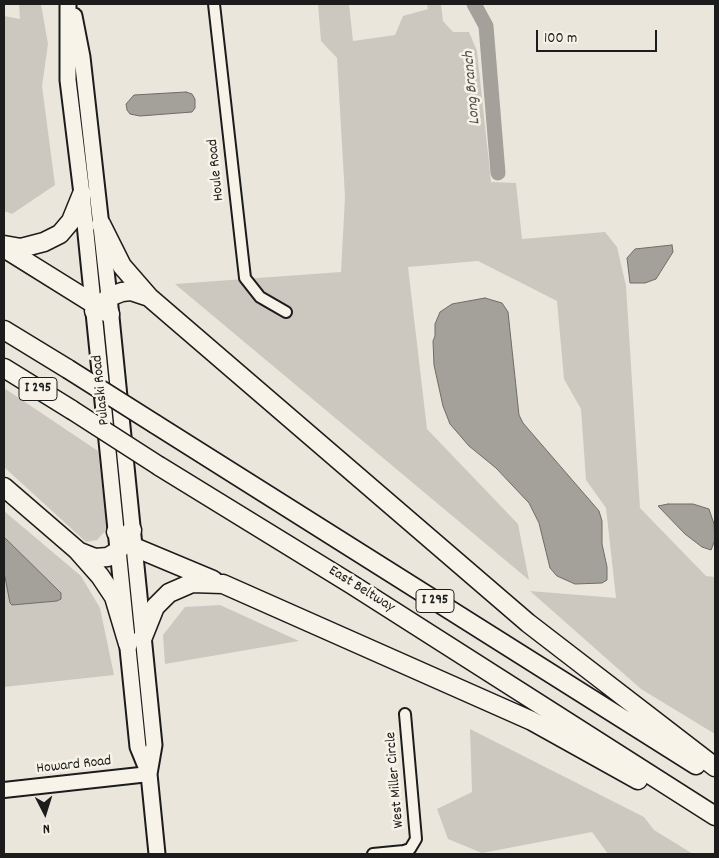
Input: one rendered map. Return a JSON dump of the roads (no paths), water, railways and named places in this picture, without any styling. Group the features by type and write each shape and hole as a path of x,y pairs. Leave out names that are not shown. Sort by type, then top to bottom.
{"highway":[{"path":"4,247 21,248 44,242 60,234 70,221 82,194"},
{"path":"101,224 122,266 149,297 528,623 715,767"},
{"path":"4,247 101,306 131,291 149,297"},
{"name":"East Beltway","path":"4,330 715,777"},
{"name":"East Beltway","path":"4,368 351,584 715,816"},
{"path":"4,487 77,550 100,576 114,597 135,640"},
{"path":"77,550 95,558 108,558 125,540 532,721 715,824"},
{"path":"135,640 155,606 170,593 192,583 223,584"}],"main road":[{"name":"Pulaski Road","path":"68,4 68,80 82,194 101,306 135,640 154,745 149,774 157,854"},
{"name":"Pulaski Road","path":"72,4 82,58 101,224 101,306"}],"street":[{"name":"Houle Road","path":"214,4 244,278 260,296 286,312"},
{"name":"West Miller Circle","path":"373,854 404,852 414,844 405,714"},
{"name":"Howard Road","path":"4,790 149,774"}],"waterway":[{"name":"Long Branch","path":"474,4 486,26 498,173"}]}
